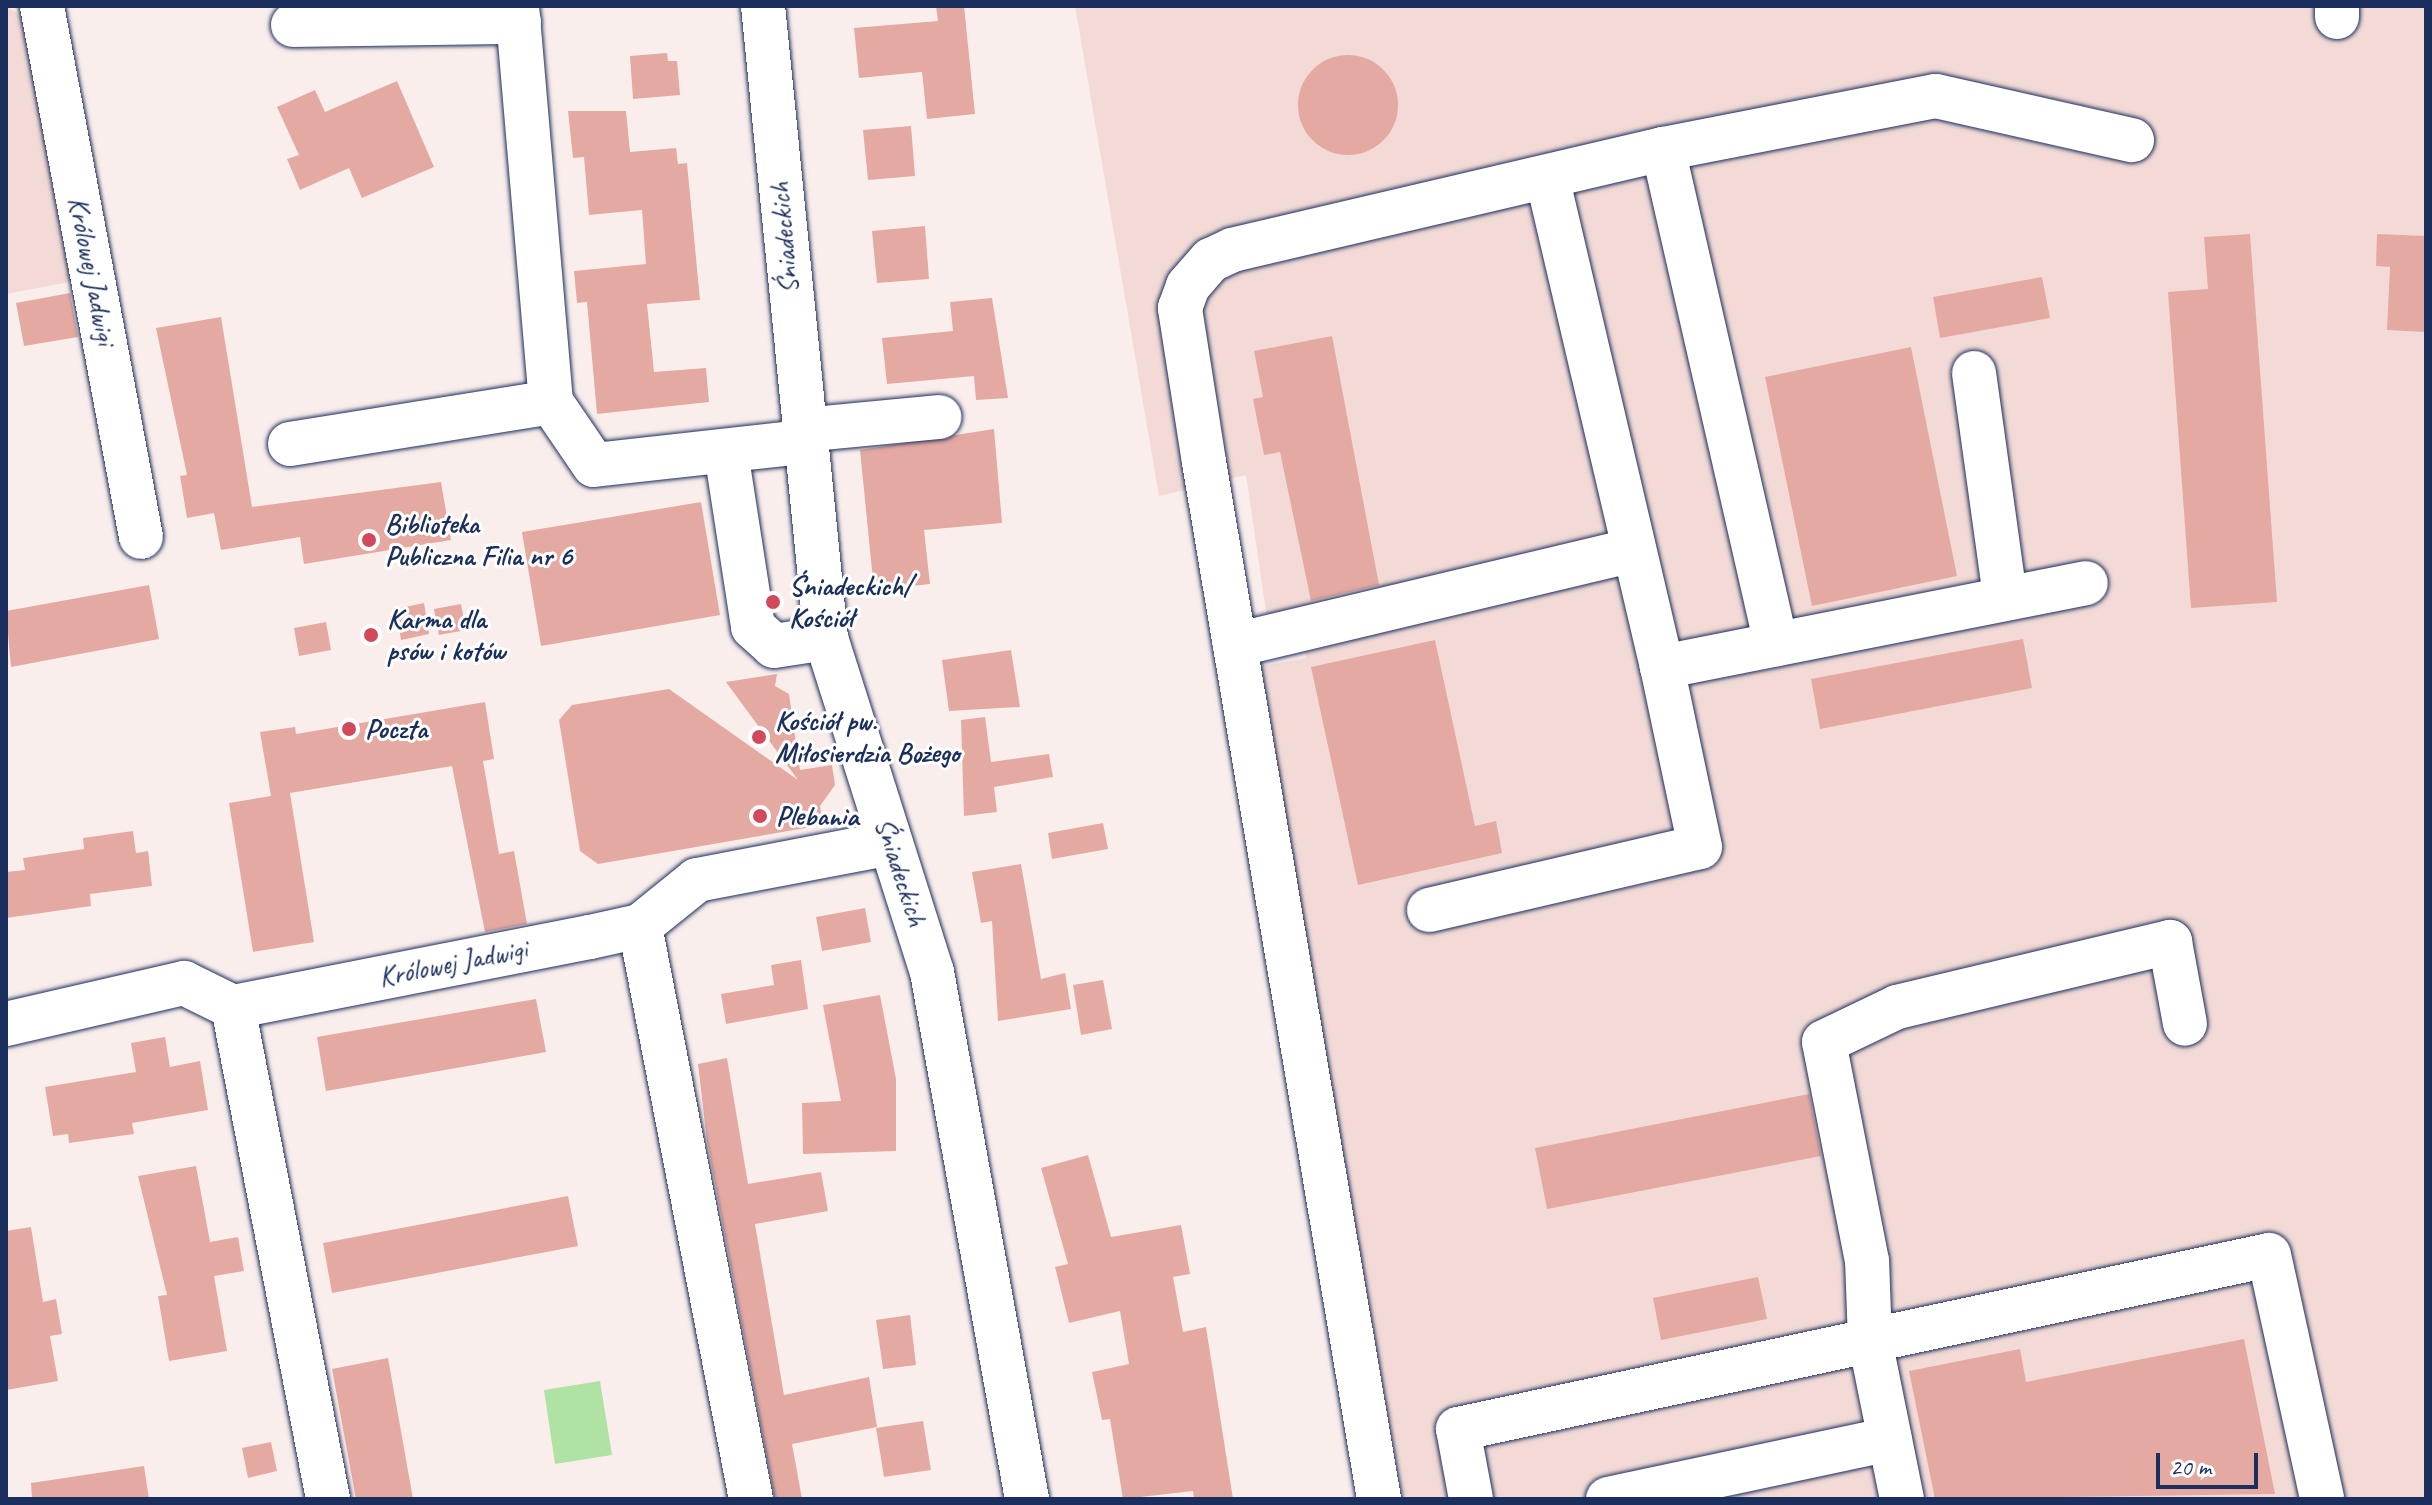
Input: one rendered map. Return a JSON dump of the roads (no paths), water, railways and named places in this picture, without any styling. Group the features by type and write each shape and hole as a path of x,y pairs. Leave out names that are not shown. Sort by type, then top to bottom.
{"street":[{"name":"Królowej Jadwigi","path":"42,6 141,537"},
{"name":"Śniadeckich","path":"763,6 803,436 826,638 936,992 1027,1499"},
{"path":"293,25 518,14 551,402 594,465 726,452 803,436 939,417"},
{"path":"1379,1499 1180,308 1194,276 1232,250 1548,181 1663,149 1936,96 2132,140"},
{"path":"1663,149 1776,644"},
{"path":"1429,910 1700,847 1662,667 1548,181"},
{"path":"1974,373 2005,596"},
{"path":"290,444 551,402"},
{"path":"726,452 753,627 774,646 826,638"},
{"path":"1235,645 1634,550"},
{"path":"1662,667 2005,596 2086,583"},
{"name":"Królowej Jadwigi","path":"233,1007 640,926 697,880 891,843"},
{"path":"640,926 751,1499"},
{"path":"1902,1499 1870,1341 1867,1261 1824,1042 1897,1007 2170,942 2185,1024"},
{"path":"6,1024 184,983 233,1007 328,1499"},
{"path":"1471,1499 1458,1429 2269,1255 2322,1499"},
{"path":"1608,1499 1890,1439"}],"place":[{"name":"Biblioteka Publiczna Filia nr 6","path":"369,540"},
{"name":"Śniadeckich/ Kościół","path":"773,602"},
{"name":"Karma dla psów i kotów","path":"371,635"},
{"name":"Poczta","path":"349,729"},
{"name":"Kościół pw. Miłosierdzia Bożego","path":"759,737"},
{"name":"Plebania","path":"760,816"}]}
